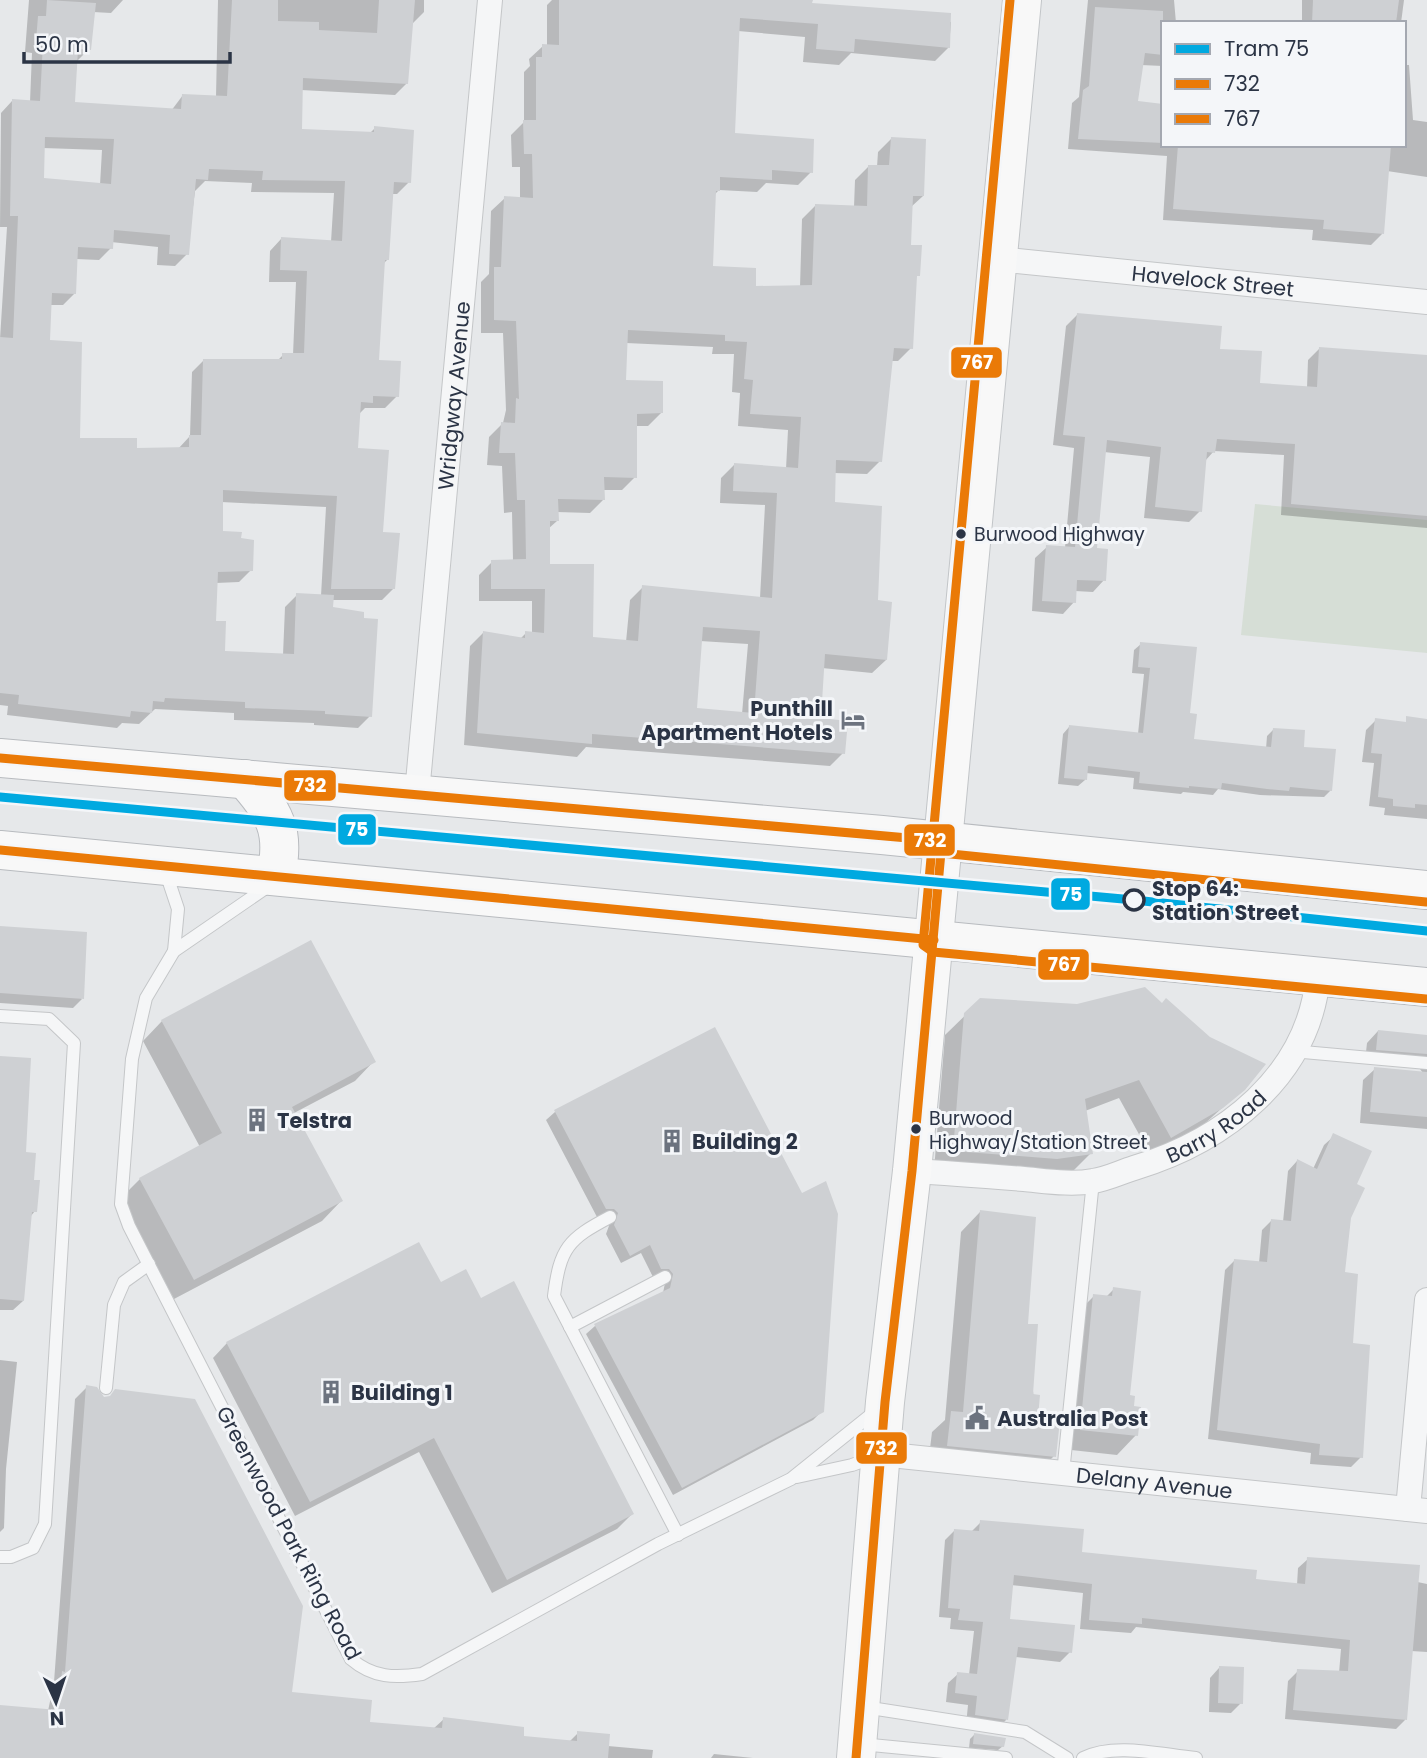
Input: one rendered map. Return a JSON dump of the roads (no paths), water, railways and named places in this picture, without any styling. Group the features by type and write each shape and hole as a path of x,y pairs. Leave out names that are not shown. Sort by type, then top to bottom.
{"main road":[{"path":"858,1736 885,1402 912,1171 1022,0"},
{"path":"0,758 942,841 1427,890"},
{"path":"245,779 278,823 281,854 276,875"},
{"path":"0,850 1427,987"}],"street":[{"name":"Wridgway Avenue","path":"417,793 490,0"},
{"name":"Havelock Street","path":"997,259 1427,302"},
{"name":"Barry Road","path":"912,1171 1055,1182 1093,1181 1172,1155 1217,1132 1246,1111 1271,1085 1313,1014 1318,976"},
{"path":"1417,1510 1427,1300"},
{"name":"Delany Avenue","path":"881,1454 1417,1510"}],"lane":[{"path":"163,867 178,909 174,951"},
{"path":"174,951 256,896 276,875"},
{"name":"Greenwood Park Ring Road","path":"174,951 154,983 141,1015 132,1059 120,1194 123,1213 351,1659 361,1668 386,1676 422,1674 678,1535 791,1479"},
{"path":"0,1016 49,1019 74,1043 45,1524 33,1548 10,1557 0,1557"},
{"path":"1292,1051 1427,1063"},
{"path":"1063,1473 1093,1181"},
{"path":"610,1217 577,1234 564,1250 554,1296 678,1535"},
{"path":"106,1388 114,1306 124,1282 149,1265"},
{"path":"570,1327 665,1277"},
{"path":"791,1479 885,1402"},
{"path":"791,1479 852,1465 881,1454"},
{"path":"858,1736 1025,1732 1067,1758"},
{"path":"858,1736 1006,1758"},
{"path":"1083,1758 1096,1751 1116,1750 1196,1758"}],"tram line":[{"name":"75","path":"0,797 1134,900 1427,931"}],"place":[{"name":"Burwood Highway","path":"961,534"},
{"name":"Punthill Apartment Hotels","path":"853,720"},
{"name":"Stop 64: Station Street","path":"1134,900"},
{"name":"Telstra","path":"257,1120"},
{"name":"Burwood Highway/Station Street","path":"916,1129"},
{"name":"Building 2","path":"672,1141"},
{"name":"Building 1","path":"331,1392"},
{"name":"Australia Post","path":"977,1418"}]}
